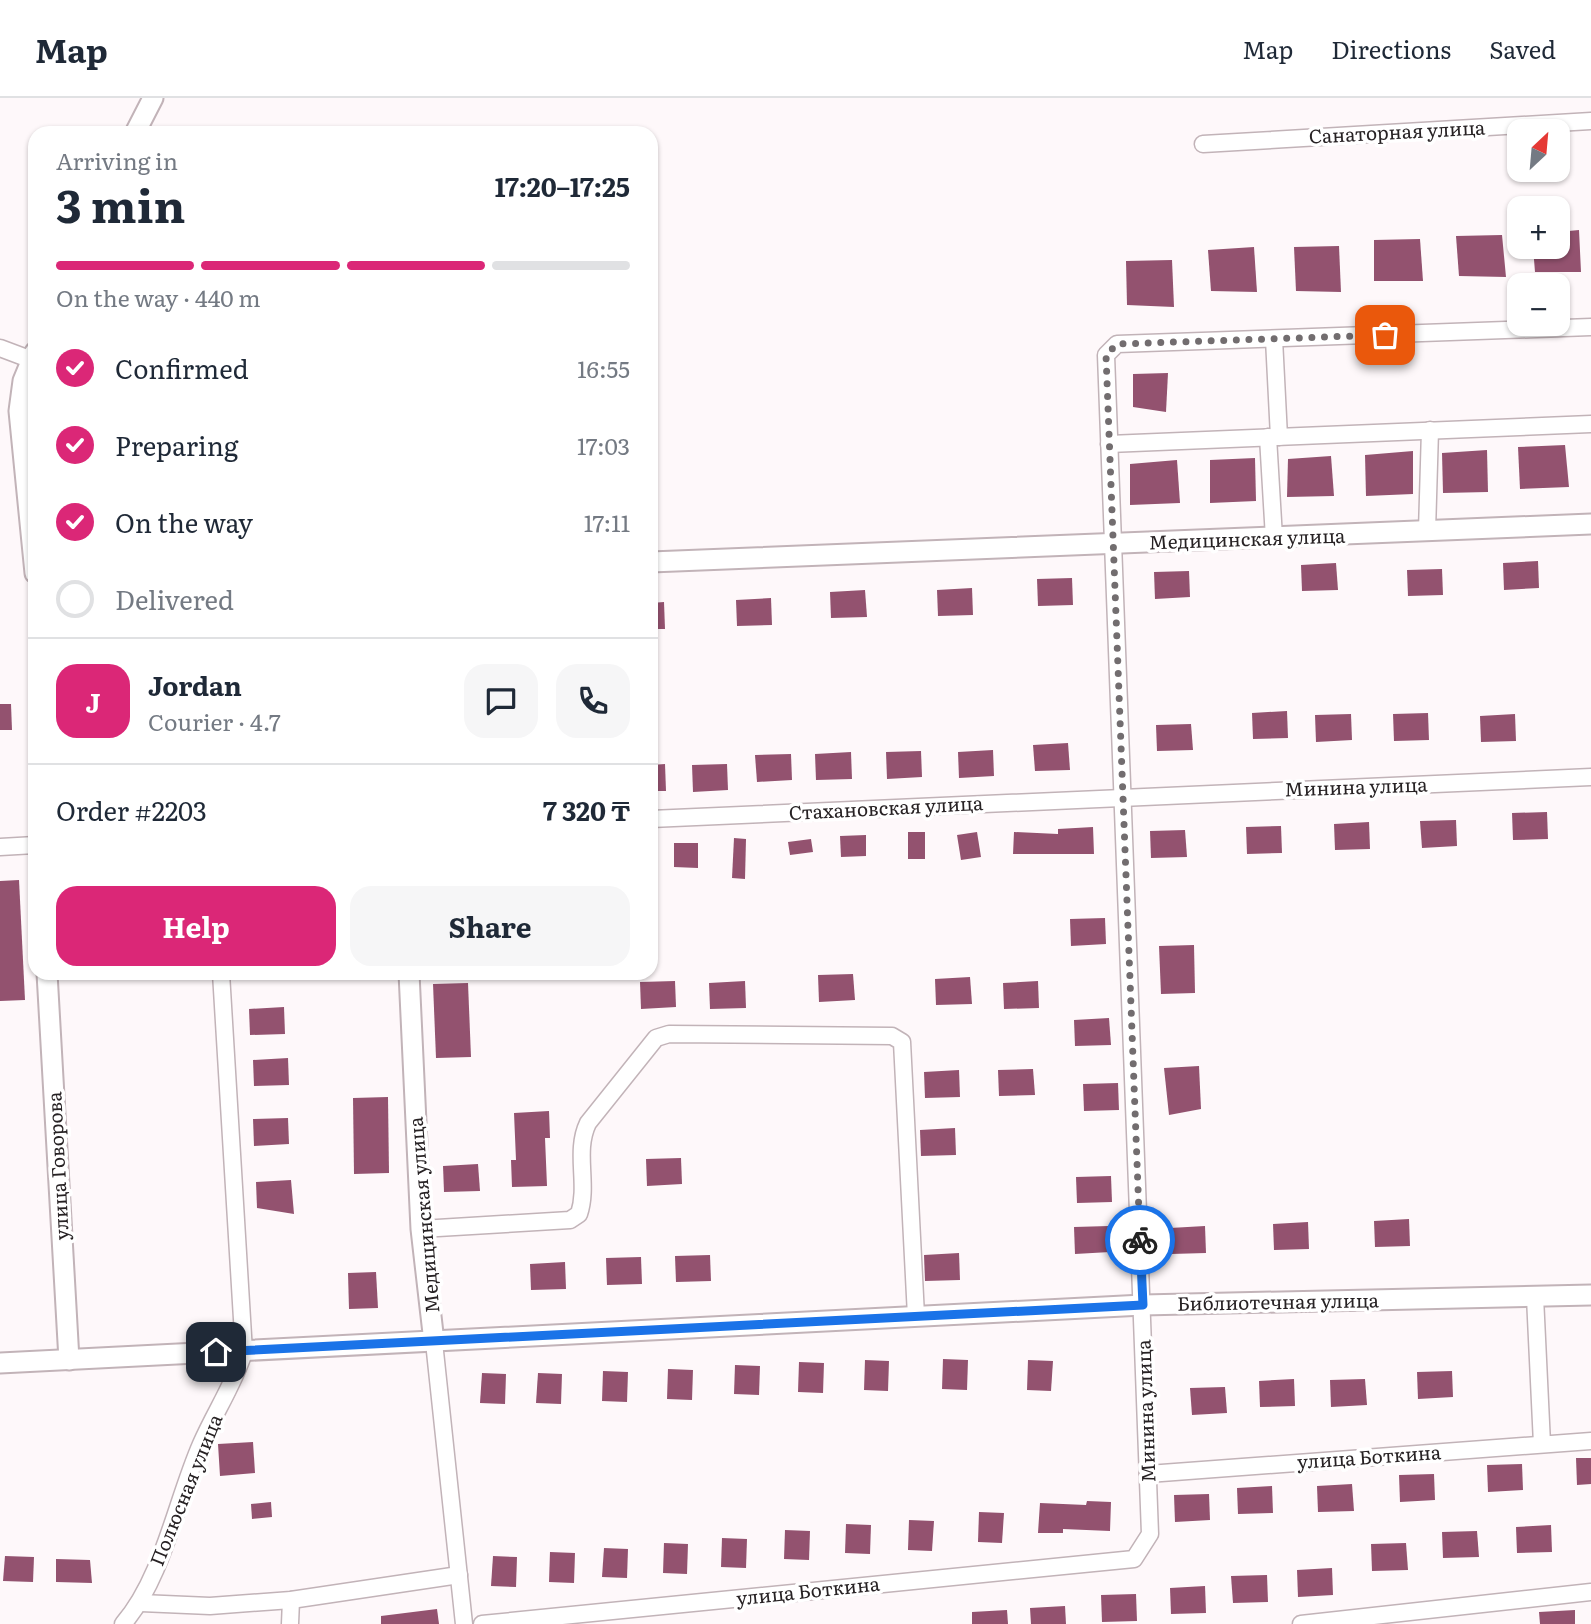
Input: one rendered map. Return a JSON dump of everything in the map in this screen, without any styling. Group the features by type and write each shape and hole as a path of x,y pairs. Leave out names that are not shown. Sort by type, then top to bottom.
{"street":[{"path":"139,126 153,98"},
{"name":"Санаторная улица","path":"1203,144 1591,121"},
{"path":"1112,545 1106,355 1117,344 1591,327"},
{"path":"1274,339 1274,538"},
{"path":"0,348 28,355"},
{"path":"28,368 23,381 19,411 28,502"},
{"path":"1109,444 1591,424"},
{"path":"1427,531 1430,430"},
{"name":"Медицинская улица","path":"658,562 1591,524"},
{"name":"Минина улица","path":"1112,545 1150,1534 1134,1559"},
{"name":"Минина улица","path":"1121,797 1591,777"},
{"name":"Стахановская улица","path":"658,819 1121,797"},
{"path":"0,847 28,845"},
{"name":"улица Говорова","path":"47,980 69,1360"},
{"path":"221,980 244,1352"},
{"name":"Медицинская улица","path":"409,980 421,1229 464,1624"},
{"path":"421,1229 570,1220 579,1214 583,1202 580,1139 588,1123 656,1038 669,1034 892,1036 902,1042 916,1316"},
{"name":"Библиотечная улица","path":"0,1363 1143,1305 1591,1295"},
{"path":"1535,1297 1542,1444"},
{"name":"Полюсная улица","path":"123,1624 141,1603 197,1455 237,1375 244,1352"},
{"name":"улица Боткина","path":"1148,1474 1591,1441"},
{"name":"улица Боткина","path":"482,1624 1134,1559"},
{"path":"141,1603 210,1606 291,1600 459,1575"},
{"path":"1301,1624 1591,1592"},
{"path":"290,1624 291,1600"}],"building":[{"path":"1579,230 1581,272 1535,272 1534,259 1570,259 1570,231"},
{"path":"1502,235 1506,277 1459,276 1456,236"},
{"path":"1420,239 1423,281 1374,281 1374,240"},
{"path":"1339,246 1341,292 1296,291 1294,247"},
{"path":"1254,247 1257,292 1211,291 1208,250"},
{"path":"1172,260 1174,307 1127,305 1126,261"},
{"path":"1168,373 1166,412 1133,407 1133,374"},
{"path":"1565,445 1569,487 1520,489 1518,447"},
{"path":"1487,450 1488,492 1443,493 1442,453"},
{"path":"1413,451 1413,494 1366,496 1365,455"},
{"path":"1331,456 1334,496 1287,497 1288,459"},
{"path":"1255,458 1256,501 1210,503 1210,460"},
{"path":"1177,460 1180,503 1130,505 1130,464"},
{"path":"1538,561 1539,588 1504,590 1503,563"},
{"path":"1336,563 1338,590 1302,591 1301,565"},
{"path":"1442,569 1443,595 1408,596 1407,570"},
{"path":"1189,571 1190,597 1155,599 1154,572"},
{"path":"1072,578 1073,605 1038,606 1037,579"},
{"path":"972,588 973,615 938,616 937,590"},
{"path":"865,590 867,617 831,618 830,592"},
{"path":"771,598 772,625 737,626 736,600"},
{"path":"658,602 664,602 665,629 658,629"},
{"path":"0,704 11,704 12,730 0,730"},
{"path":"1287,711 1288,738 1253,739 1252,713"},
{"path":"1428,713 1429,740 1394,741 1393,714"},
{"path":"1351,714 1352,740 1316,742 1315,715"},
{"path":"1515,714 1516,741 1481,742 1480,716"},
{"path":"1191,724 1193,750 1157,751 1156,725"},
{"path":"1068,743 1070,770 1035,771 1033,745"},
{"path":"993,750 994,776 959,778 958,752"},
{"path":"921,751 922,777 887,779 886,752"},
{"path":"851,752 852,779 816,780 815,754"},
{"path":"791,754 792,780 757,782 755,755"},
{"path":"658,764 665,764 666,791 658,791"},
{"path":"727,764 728,790 693,792 692,765"},
{"path":"1547,812 1548,839 1513,840 1512,813"},
{"path":"1456,820 1457,846 1422,848 1420,821"},
{"path":"1369,822 1370,849 1335,850 1334,824"},
{"path":"1281,826 1282,853 1247,854 1246,827"},
{"path":"1093,827 1094,854 1013,854 1014,832 1058,834 1058,829"},
{"path":"1185,830 1187,857 1151,858 1150,831"},
{"path":"908,832 925,832 925,859 908,859"},
{"path":"977,832 981,857 961,860 957,835"},
{"path":"866,835 866,856 841,857 840,836"},
{"path":"734,838 746,839 745,879 732,878"},
{"path":"811,839 813,852 790,855 788,842"},
{"path":"674,843 698,843 698,868 674,867"},
{"path":"19,880 25,1000 0,1001 0,881"},
{"path":"1105,918 1106,944 1071,946 1070,919"},
{"path":"1194,945 1195,993 1161,994 1159,946"},
{"path":"853,974 855,1000 819,1002 818,975"},
{"path":"970,977 972,1004 936,1005 935,979"},
{"path":"675,981 676,1007 641,1009 640,982"},
{"path":"745,981 746,1008 710,1009 709,983"},
{"path":"1038,981 1039,1008 1004,1009 1003,983"},
{"path":"468,983 471,1057 436,1058 433,984"},
{"path":"284,1007 285,1034 250,1035 249,1009"},
{"path":"1109,1018 1111,1045 1075,1046 1074,1020"},
{"path":"288,1058 289,1085 254,1086 253,1060"},
{"path":"1199,1066 1201,1109 1169,1115 1164,1068"},
{"path":"1033,1069 1035,1095 999,1096 998,1070"},
{"path":"959,1070 960,1097 925,1098 924,1072"},
{"path":"1118,1083 1119,1110 1084,1111 1083,1084"},
{"path":"388,1097 389,1173 354,1174 353,1098"},
{"path":"549,1111 550,1138 545,1138 547,1186 512,1187 511,1160 516,1160 514,1113"},
{"path":"288,1118 289,1144 254,1146 253,1119"},
{"path":"955,1128 956,1155 921,1156 920,1130"},
{"path":"681,1158 682,1184 647,1186 646,1159"},
{"path":"478,1164 480,1191 444,1192 443,1166"},
{"path":"1111,1176 1112,1202 1077,1203 1076,1177"},
{"path":"291,1180 294,1214 257,1208 256,1182"},
{"path":"1409,1219 1410,1246 1375,1247 1374,1221"},
{"path":"1308,1222 1309,1249 1274,1250 1273,1224"},
{"path":"1109,1226 1110,1252 1075,1254 1074,1227"},
{"path":"1205,1226 1206,1253 1171,1254 1170,1228"},
{"path":"959,1253 960,1280 925,1281 924,1255"},
{"path":"710,1255 711,1281 676,1282 675,1256"},
{"path":"641,1257 642,1284 607,1285 606,1258"},
{"path":"565,1262 566,1289 531,1290 530,1264"},
{"path":"376,1272 378,1308 349,1309 348,1273"},
{"path":"943,1359 968,1360 967,1390 942,1389"},
{"path":"865,1360 889,1361 888,1391 864,1390"},
{"path":"1028,1360 1053,1361 1051,1391 1027,1390"},
{"path":"799,1362 824,1363 823,1393 798,1392"},
{"path":"735,1365 760,1366 759,1395 734,1394"},
{"path":"668,1369 693,1370 692,1400 667,1399"},
{"path":"603,1371 628,1372 627,1402 602,1401"},
{"path":"1452,1371 1453,1397 1418,1399 1417,1372"},
{"path":"482,1373 506,1374 505,1404 480,1403"},
{"path":"538,1373 562,1374 561,1404 536,1403"},
{"path":"1294,1379 1295,1406 1260,1407 1259,1381"},
{"path":"1365,1379 1367,1405 1331,1407 1330,1380"},
{"path":"1225,1387 1227,1413 1192,1415 1190,1388"},
{"path":"253,1442 255,1473 220,1476 218,1444"},
{"path":"1576,1458 1591,1458 1591,1484 1577,1485"},
{"path":"1522,1464 1523,1490 1488,1492 1487,1465"},
{"path":"1434,1474 1435,1500 1400,1502 1399,1475"},
{"path":"1352,1484 1354,1511 1318,1512 1317,1486"},
{"path":"1272,1486 1273,1513 1238,1514 1237,1488"},
{"path":"1209,1494 1210,1520 1175,1522 1174,1495"},
{"path":"1087,1501 1111,1502 1110,1531 1063,1529 1063,1533 1038,1533 1040,1503 1086,1505"},
{"path":"271,1502 272,1517 252,1519 251,1504"},
{"path":"979,1512 1004,1513 1002,1543 978,1542"},
{"path":"909,1520 934,1521 932,1551 908,1550"},
{"path":"846,1524 871,1525 870,1554 845,1553"},
{"path":"1551,1525 1552,1552 1517,1553 1516,1527"},
{"path":"785,1530 810,1531 809,1560 784,1559"},
{"path":"1477,1531 1479,1557 1443,1558 1442,1532"},
{"path":"722,1538 747,1539 746,1568 721,1567"},
{"path":"664,1543 688,1544 687,1574 663,1573"},
{"path":"1406,1543 1408,1570 1372,1571 1371,1544"},
{"path":"604,1548 628,1549 627,1578 602,1577"},
{"path":"550,1552 575,1553 574,1583 549,1582"},
{"path":"5,1556 34,1557 33,1582 3,1581"},
{"path":"493,1556 517,1557 516,1587 491,1586"},
{"path":"56,1559 90,1560 92,1583 56,1582"},
{"path":"1332,1568 1333,1595 1298,1597 1297,1570"},
{"path":"1267,1575 1268,1602 1233,1603 1231,1576"},
{"path":"1205,1586 1206,1613 1171,1614 1170,1588"},
{"path":"1136,1594 1137,1621 1102,1622 1101,1595"},
{"path":"1065,1606 1066,1624 1031,1624 1030,1608"},
{"path":"437,1609 439,1624 381,1624 381,1616"},
{"path":"1007,1610 1008,1624 972,1624 972,1612"},
{"path":"1575,1610 1575,1624 1540,1624 1539,1612"}],"way so far":[{"path":"1140,1240 1106,355 1117,344 1385,335"}],"route":[{"path":"216,1352 1143,1305 1140,1240"}]}
